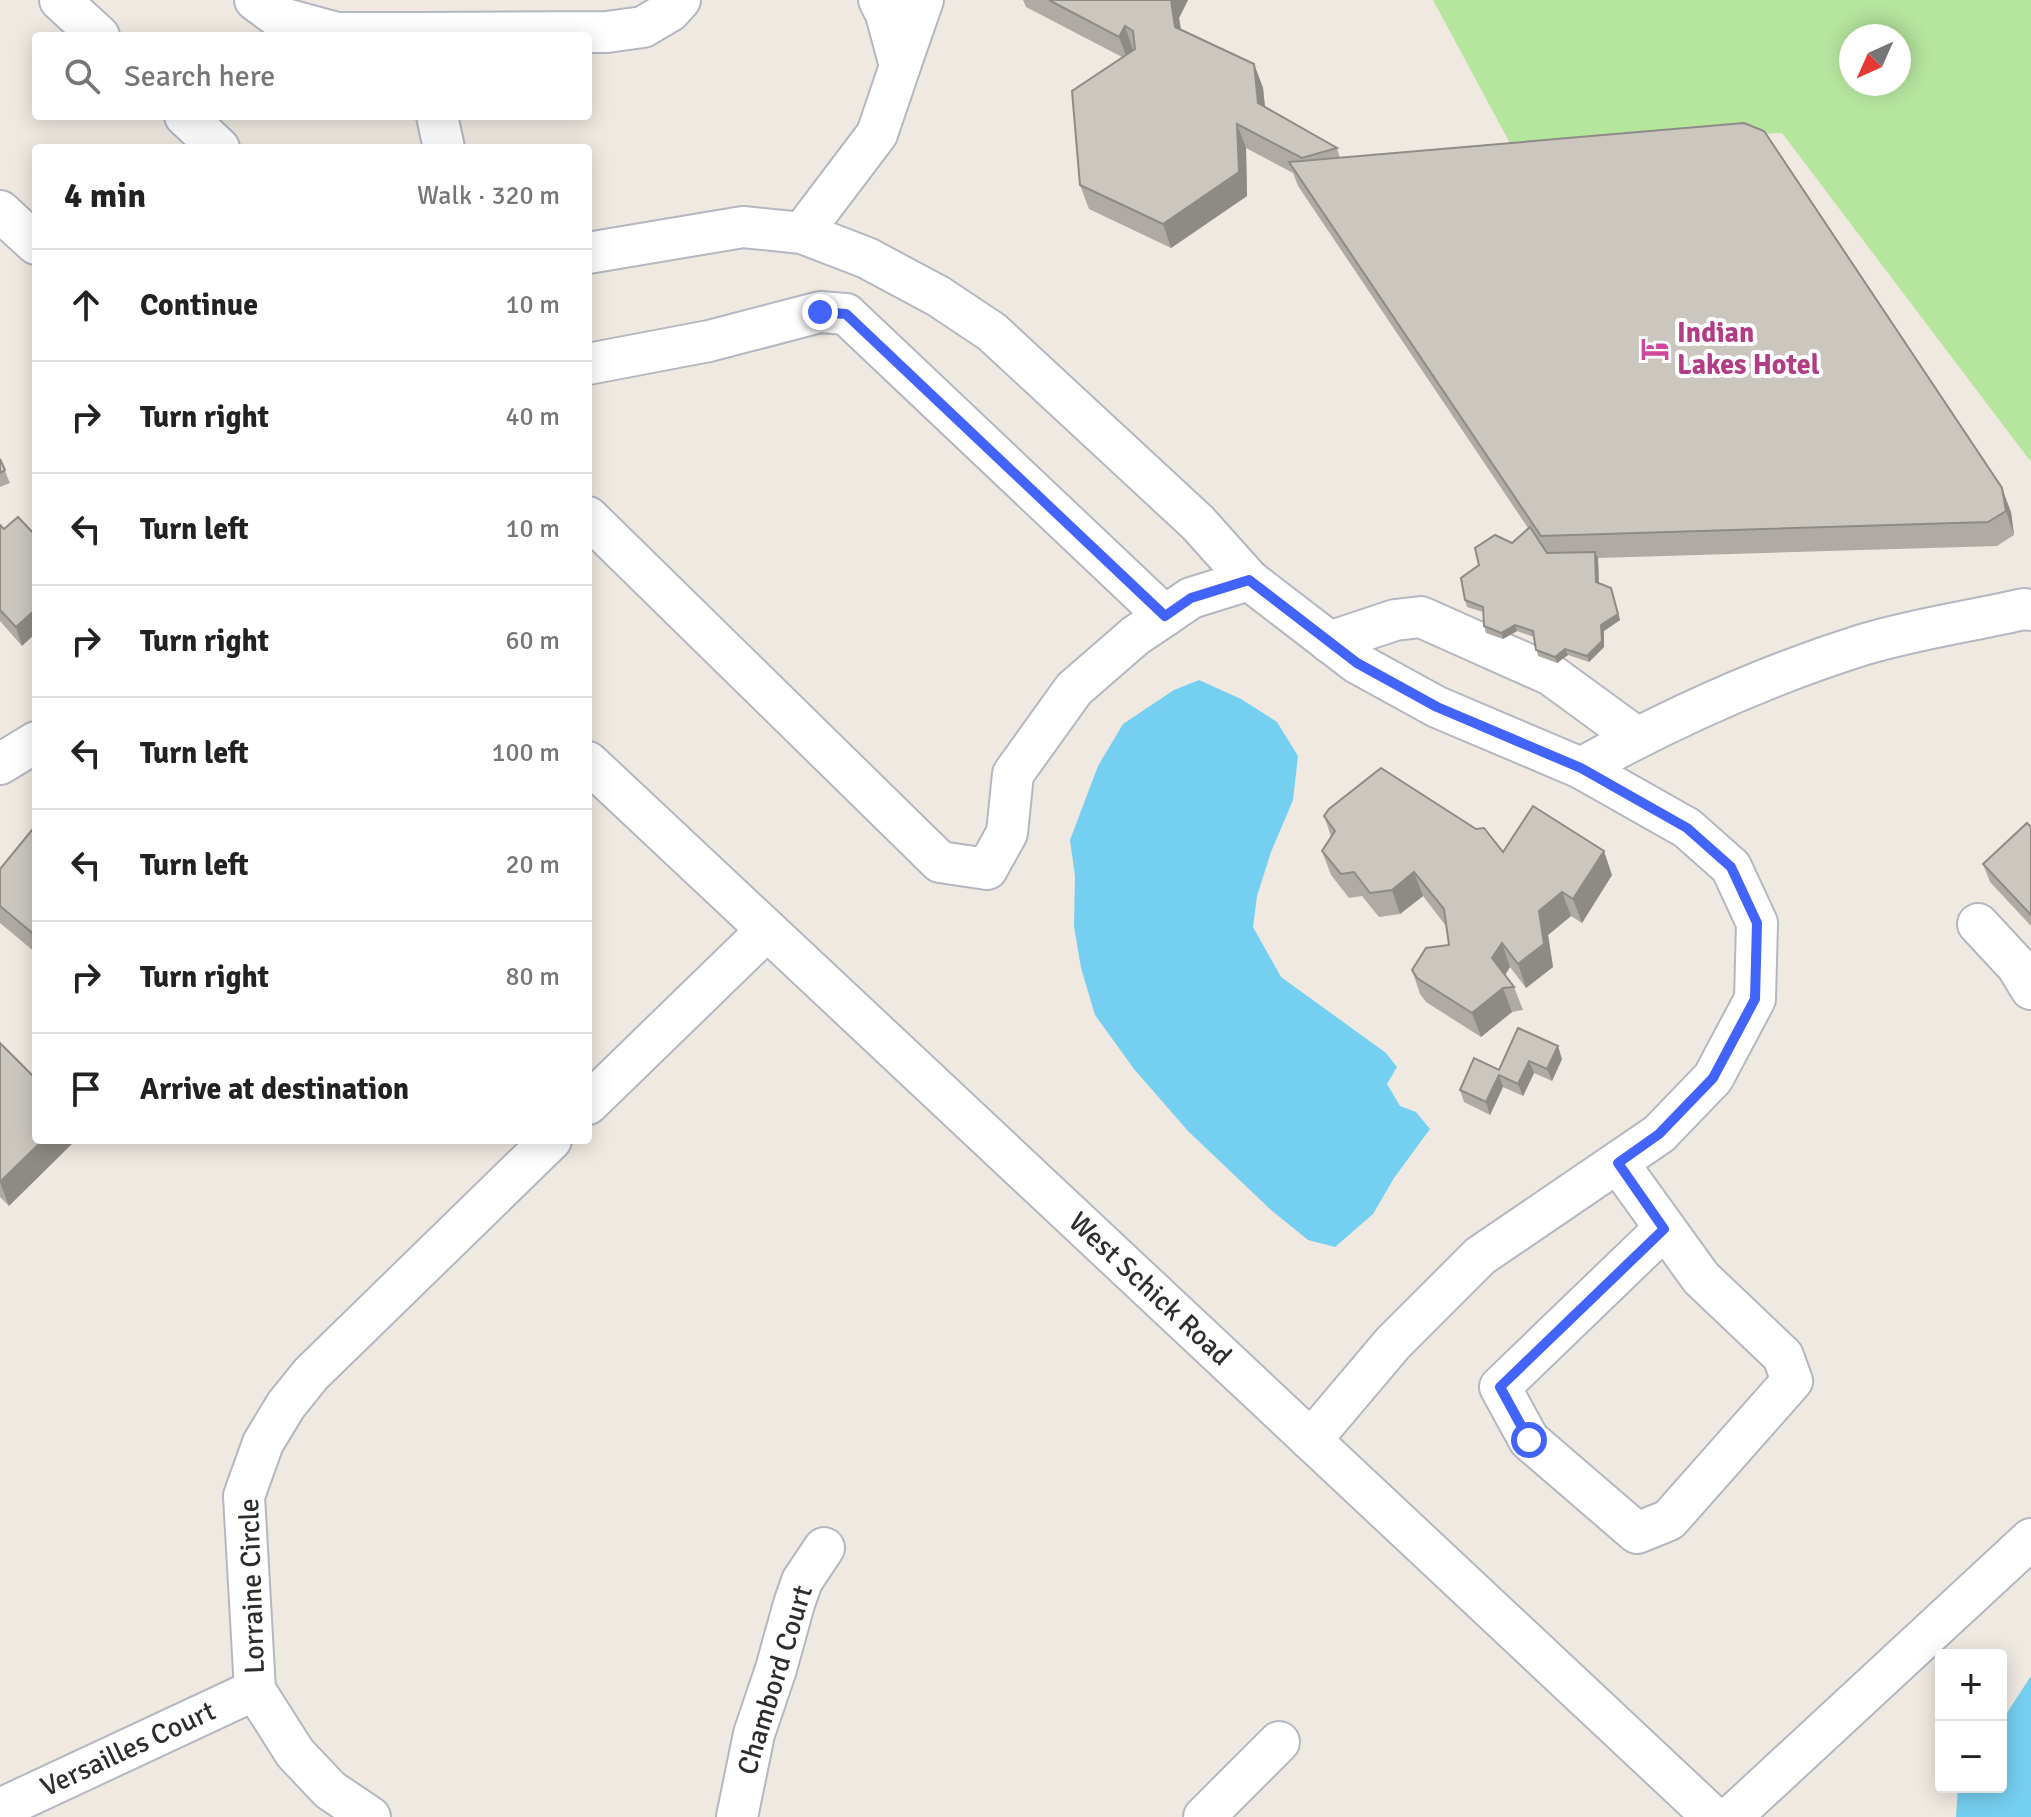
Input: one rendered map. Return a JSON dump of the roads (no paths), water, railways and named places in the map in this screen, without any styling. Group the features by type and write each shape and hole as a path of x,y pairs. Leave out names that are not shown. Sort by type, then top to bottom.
{"street":[{"path":"60,0 95,32"},
{"path":"255,0 278,17 333,32"},
{"path":"494,32 529,0"},
{"path":"494,32 582,16 607,32 643,27 670,11 680,0"},
{"path":"879,0 886,14 900,66"},
{"path":"802,233 877,134 923,0"},
{"path":"189,120 215,144"},
{"path":"438,120 443,144"},
{"path":"0,211 32,240"},
{"path":"592,252 743,227 802,233 867,258 938,296 992,332 1198,523 1249,580 1357,663 1437,707 1581,768 1687,828 1731,867 1757,923 1755,999 1713,1078 1659,1134 1480,1256 1393,1343 1311,1440"},
{"path":"846,249 846,314"},
{"path":"592,363 709,341 820,312 846,314 1165,616"},
{"path":"592,521 940,862 987,869 1007,833 1013,774 1074,689 1135,636 1191,598 1249,580"},
{"path":"1581,768 1636,737 1726,695 1864,644 2031,610"},
{"path":"1329,642 1395,620 1421,617 1551,675 1636,737"},
{"name":"West Schick Road","path":"592,766 1713,1817"},
{"path":"1978,924 2017,966 2031,989"},
{"path":"592,1100 767,930"},
{"name":"Lorraine Circle","path":"370,1817 330,1790 295,1753 255,1690 244,1496 263,1443 286,1405 311,1374 547,1144"},
{"path":"1618,1163 1701,1278 1783,1356 1792,1381 1669,1520 1637,1533 1529,1440 1500,1387 1664,1229"},
{"path":"1731,1817 2031,1539"},
{"name":"Chambord Court","path":"737,1817 754,1734 794,1604 802,1581 824,1548"},
{"name":"Versailles Court","path":"0,1809 255,1690"},
{"path":"1204,1817 1279,1742"}],"water":[{"path":"1199,680 1241,699 1277,722 1298,756 1293,800 1257,896 1253,927 1281,977 1386,1053 1397,1067 1387,1084 1400,1106 1416,1112 1430,1129 1394,1178 1373,1214 1335,1247 1308,1240 1271,1210 1188,1131 1134,1069 1095,1015 1081,968 1074,926 1075,876 1070,840 1098,766 1123,724 1174,690"},
{"path":"2031,1676 2031,1817 1956,1817 1958,1793 2007,1793 2007,1713"}],"place":[{"name":"Indian Lakes Hotel","path":"1655,349"}]}
